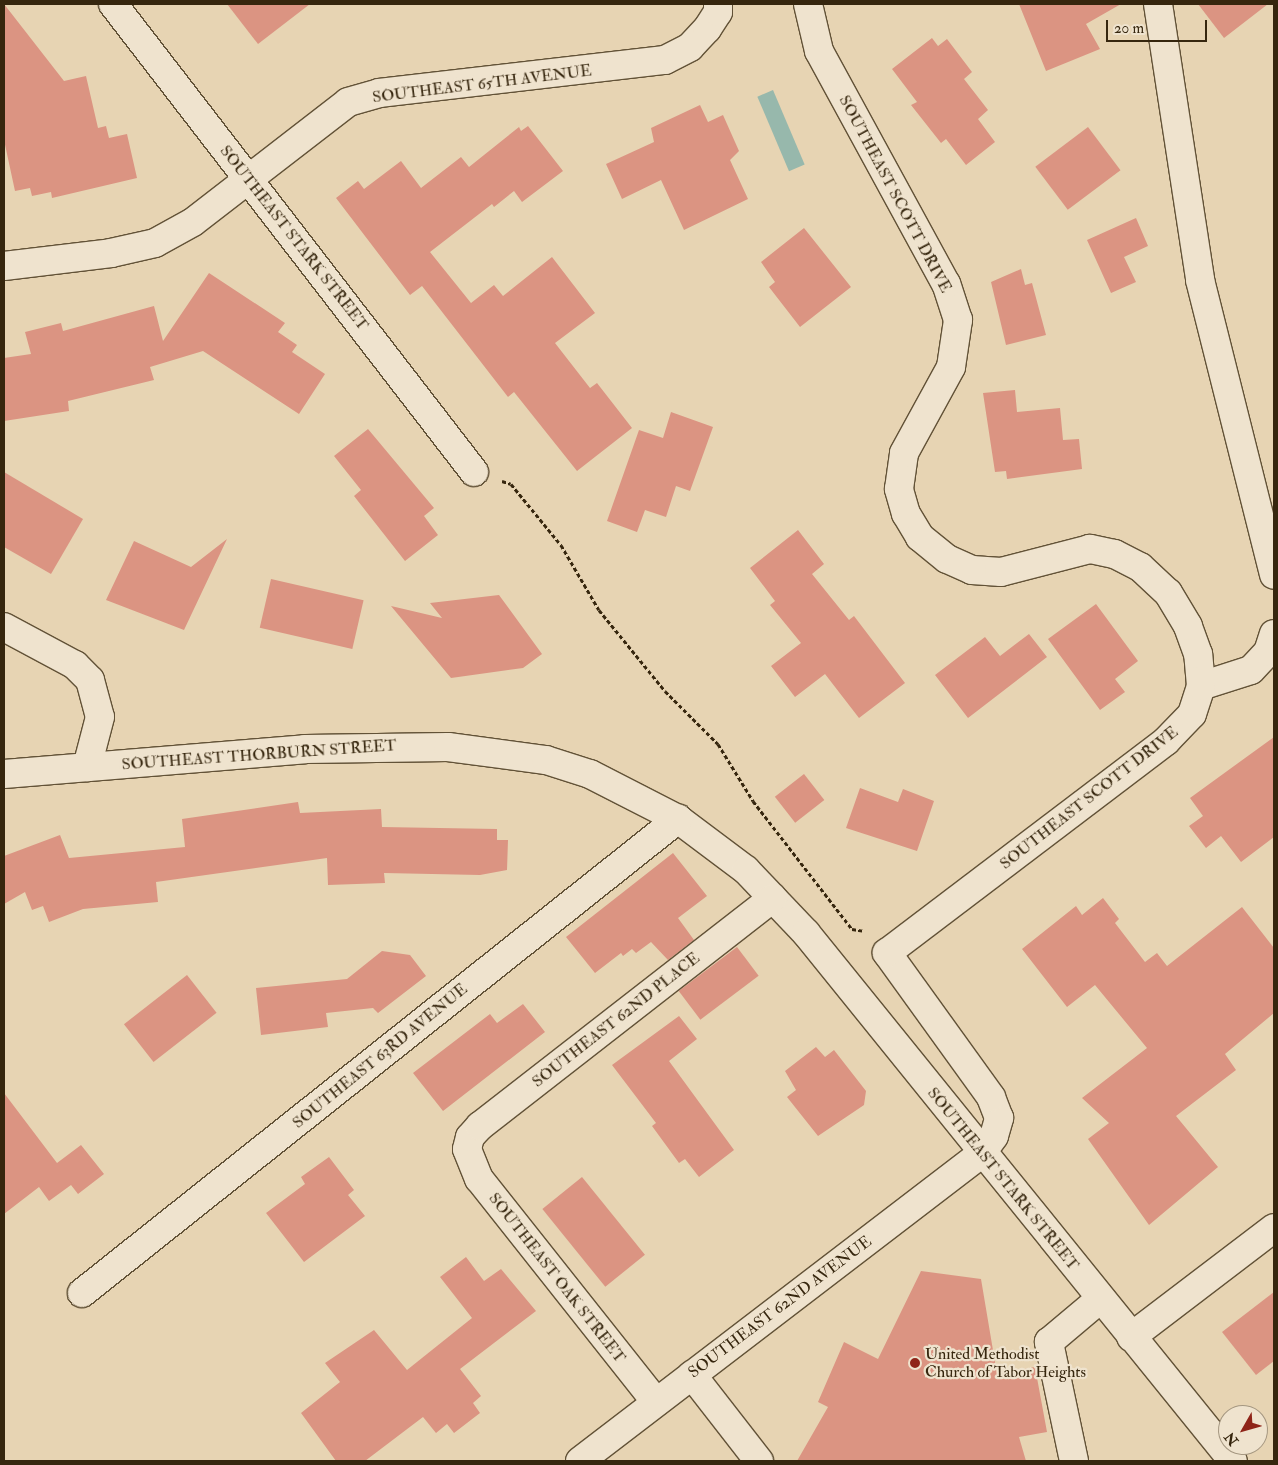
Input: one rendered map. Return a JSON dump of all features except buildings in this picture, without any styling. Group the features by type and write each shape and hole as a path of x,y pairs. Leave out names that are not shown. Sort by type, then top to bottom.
{"street":[{"name":"SOUTHEAST STARK STREET","path":"113,4 474,472"},
{"name":"SOUTHEAST SCOTT DRIVE","path":"808,4 819,51 946,284 958,320 951,367 904,453 899,488 906,514 920,537 948,559 972,570 1001,572 1090,549 1114,554 1140,567 1168,593 1188,626 1198,654 1202,686 1192,714 1166,741 887,953"},
{"path":"1158,4 1200,280 1274,574"},
{"name":"SOUTHEAST 65TH AVENUE","path":"4,266 111,253 155,243 193,222 348,102 379,94 665,60 690,47 725,6"},
{"path":"4,627 75,665 90,680 100,717 86,766"},
{"path":"1202,686 1251,670 1268,652 1274,634"},
{"name":"SOUTHEAST THORBURN STREET","path":"4,774 86,766 360,746 448,747 546,760 590,774 678,818 723,852 773,898"},
{"name":"SOUTHEAST 63RD AVENUE","path":"82,1293 678,818"},
{"name":"SOUTHEAST STARK STREET","path":"773,898 812,940 981,1154 1233,1461"},
{"name":"SOUTHEAST 62ND PLACE","path":"467,1149 470,1137 480,1126 773,898"},
{"path":"887,953 991,1097 999,1118 994,1136 981,1154"},
{"name":"SOUTHEAST OAK STREET","path":"467,1149 480,1179 656,1402"},
{"name":"SOUTHEAST 62ND AVENUE","path":"580,1461 981,1154"},
{"path":"1132,1337 1274,1228"},
{"path":"1074,1461 1049,1342 1100,1299"},
{"path":"692,1375 759,1461"}],"path":[{"path":"474,472 511,484 561,546 599,610 665,691 718,744 753,800 852,930 870,932 887,953"}],"water":[{"path":"773,90 805,165 789,171 757,97"}],"place":[{"name":"United Methodist Church of Tabor Heights","path":"915,1363"}]}
